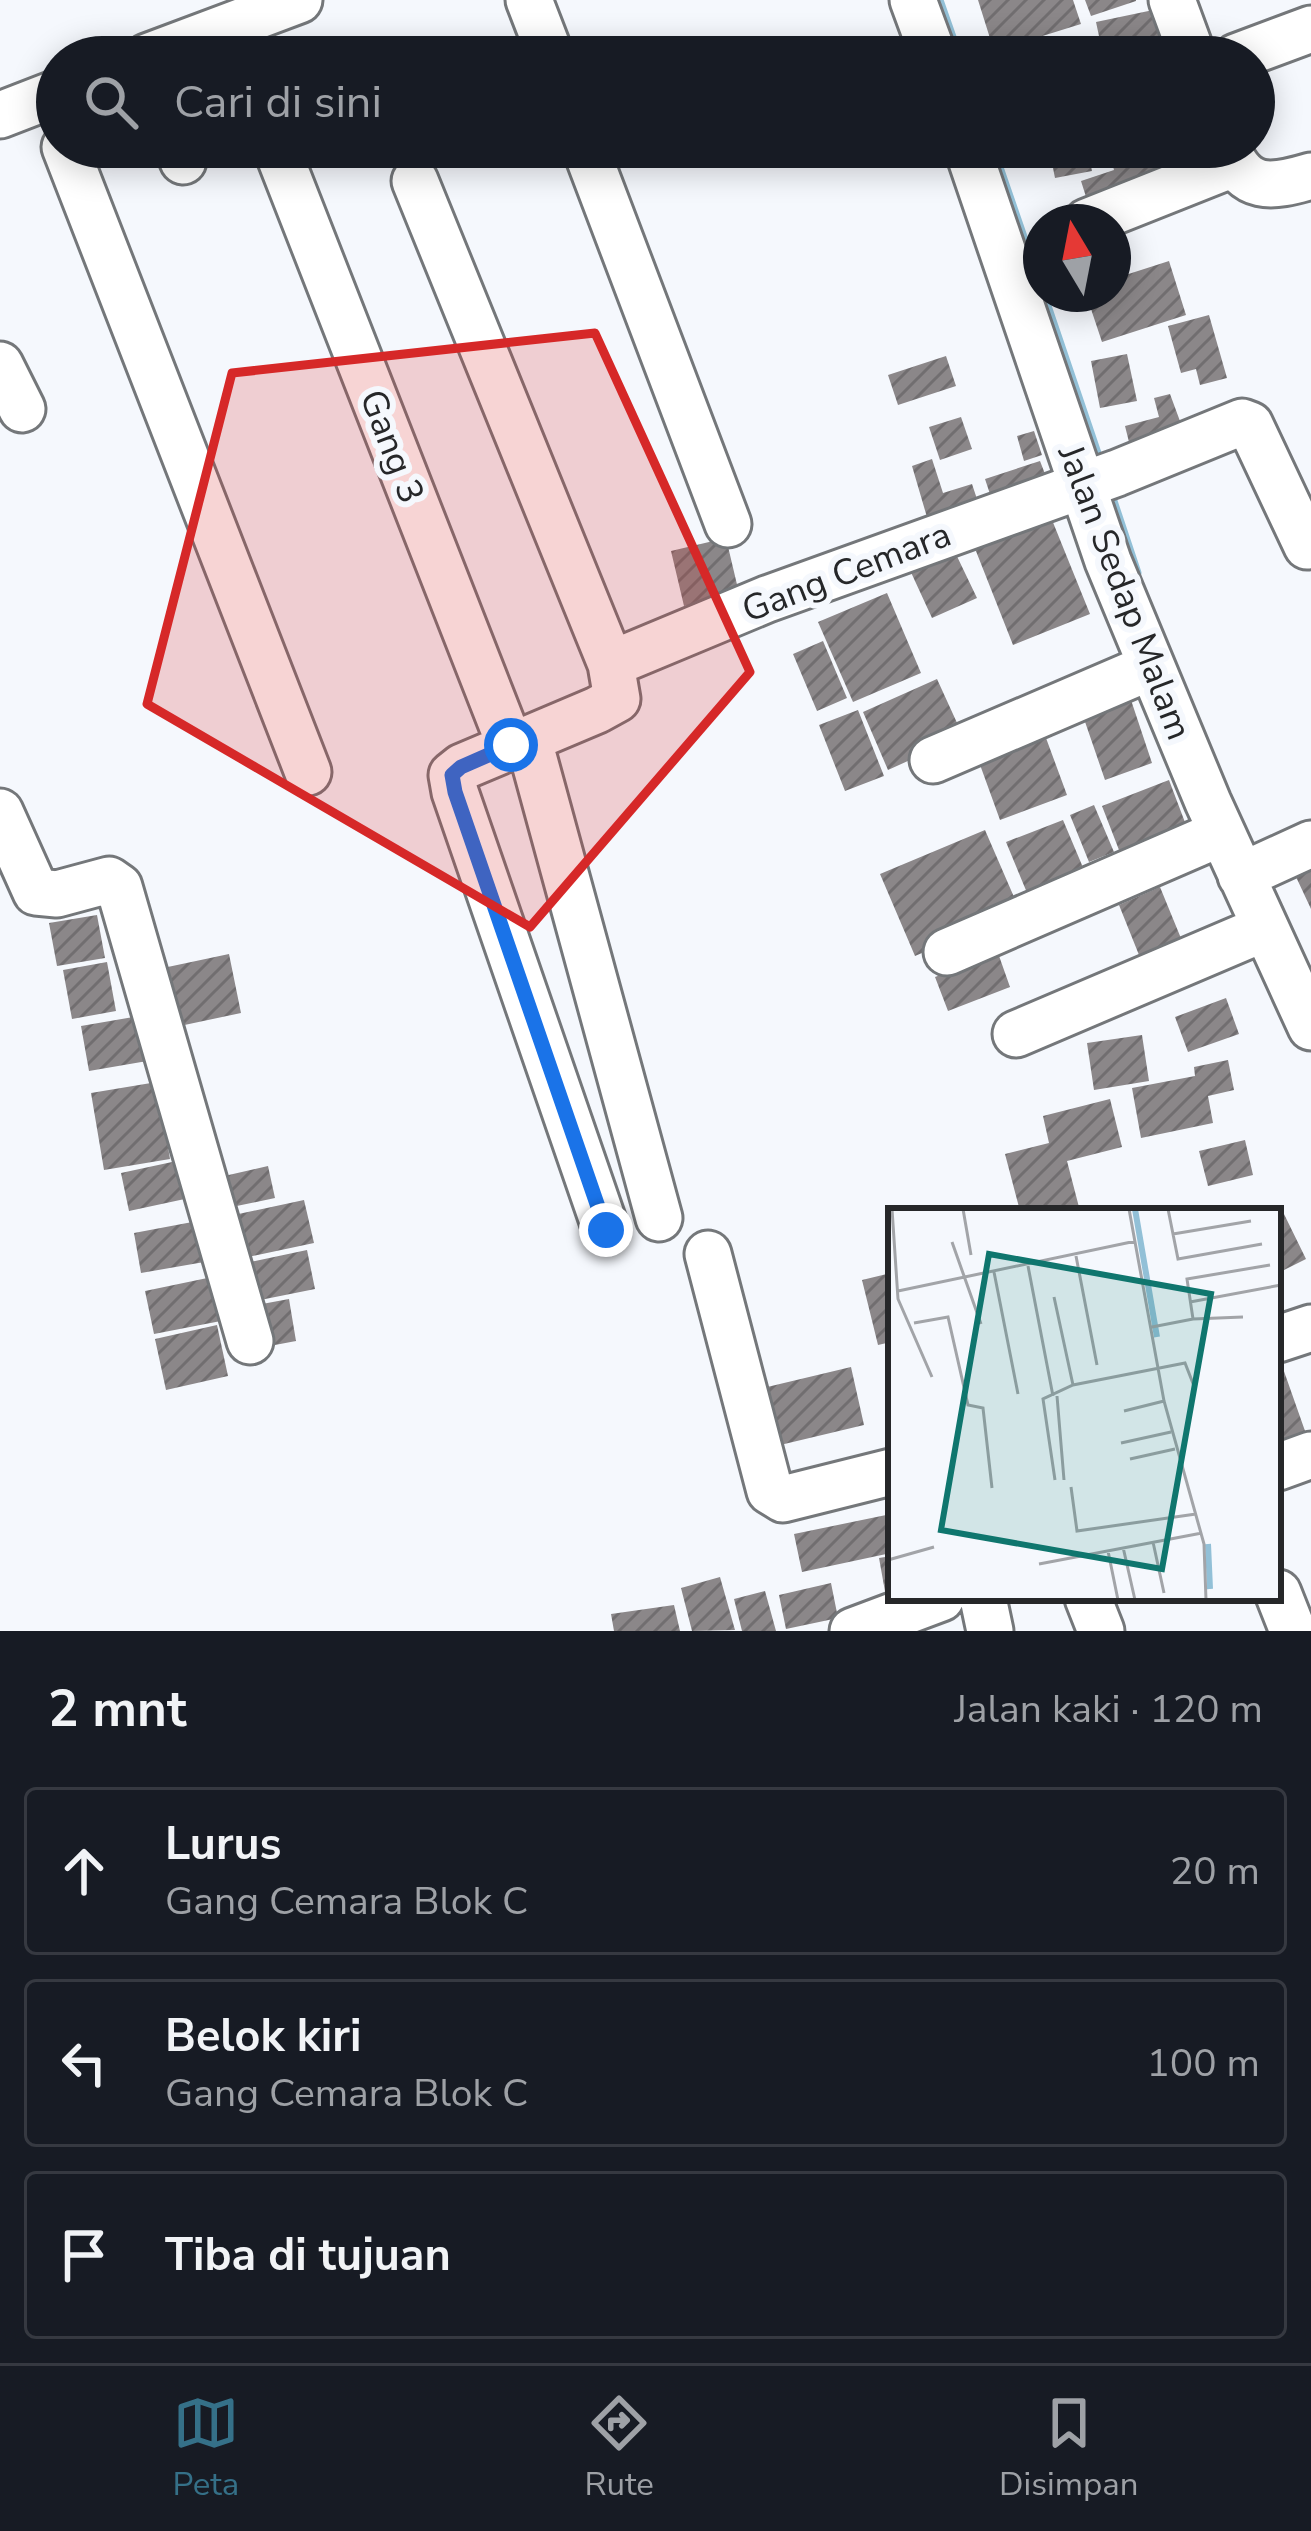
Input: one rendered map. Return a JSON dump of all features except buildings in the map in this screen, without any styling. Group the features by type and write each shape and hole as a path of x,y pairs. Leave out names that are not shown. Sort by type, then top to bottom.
{"street":[{"path":"246,36 299,0"},
{"path":"529,0 542,36"},
{"path":"913,0 926,36"},
{"path":"1172,0 1185,36"},
{"path":"1275,42 1311,29"},
{"path":"0,115 36,109"},
{"path":"73,168 308,772"},
{"name":"Gang 3","path":"285,168 520,743 659,1218"},
{"path":"593,168 728,524"},
{"name":"Jalan Sedap Malam","path":"978,168 1022,248 1100,479 1108,561 1150,667 1221,833 1274,861 1264,928 1311,1027"},
{"path":"1126,204 1204,168"},
{"path":"1240,168 1252,183 1278,185 1311,176"},
{"path":"415,181 611,664 617,699 452,775 606,1230"},
{"path":"0,365 22,409"},
{"name":"Gang Cemara","path":"611,664 767,599 1100,479 1242,422 1250,425 1307,546"},
{"path":"933,760 1150,667"},
{"path":"0,812 36,892 57,894 109,880 119,887 250,1340"},
{"path":"947,952 1221,833"},
{"path":"1016,1034 1264,928"},
{"path":"708,1254 770,1491 783,1499 888,1473"},
{"path":"1281,1339 1311,1328"},
{"path":"1281,1466 1311,1455"},
{"path":"853,1631 933,1601"},
{"path":"984,1601 990,1631"},
{"path":"1089,1601 1102,1631"},
{"path":"1281,1601 1293,1631"}],"highlighted area":[{"path":"595,333 750,672 530,927 147,704 232,373"}],"waterway":[{"path":"939,0 952,36"},
{"path":"999,168 1023,237"},
{"path":"1049,312 1101,465"},
{"path":"1110,492 1137,573"}],"route":[{"path":"511,745 461,767 452,775 455,792 606,1230"}]}
